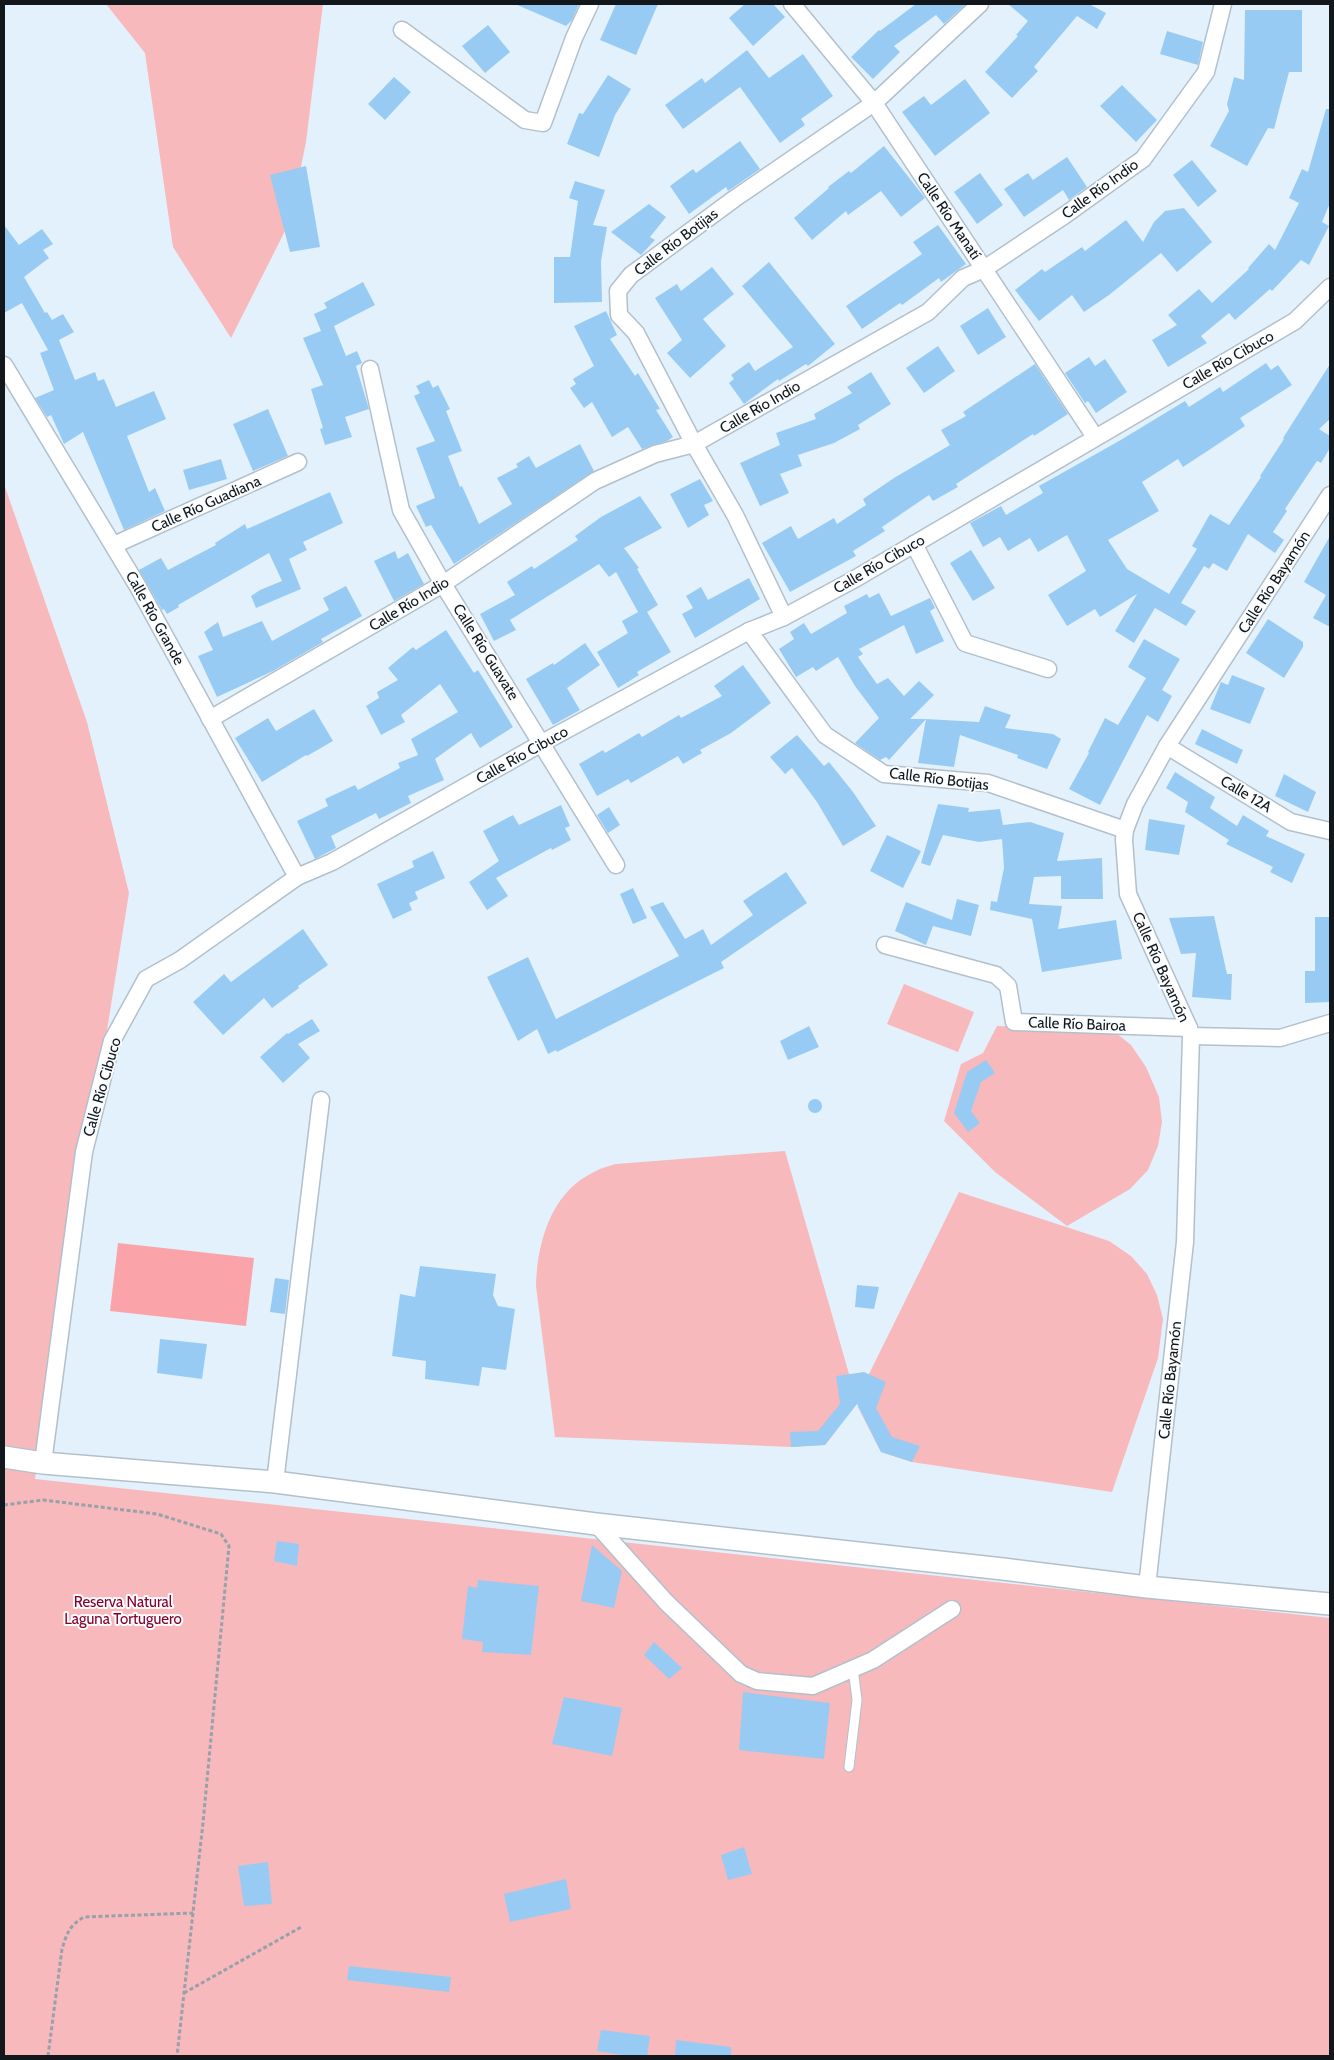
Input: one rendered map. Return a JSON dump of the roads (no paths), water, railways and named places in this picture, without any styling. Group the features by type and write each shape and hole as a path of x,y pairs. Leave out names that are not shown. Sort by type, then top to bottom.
{"street":[{"path":"402,30 525,120 543,124 574,38 590,4"},
{"name":"Calle Río Manatí","path":"792,4 874,103 1095,437"},
{"name":"Calle Río Botijas","path":"784,617 735,515 694,444 636,333 619,315 618,291 631,275 726,205 874,103 980,4"},
{"name":"Calle Río Indio","path":"210,719 444,584 595,481 655,454 694,444 928,312 963,278 984,269 1065,215 1143,159 1206,72 1223,4"},
{"name":"Calle Río Cibuco","path":"44,1463 84,1152 112,1041 146,980 180,960 296,877 332,862 542,743 749,631 784,617 853,580 1295,321 1330,287"},
{"name":"Calle Río Grande","path":"4,365 114,545 296,877"},
{"name":"Calle Río Guavate","path":"370,369 401,510 444,584 616,865"},
{"name":"Calle Río Guadiana","path":"114,545 298,462"},
{"name":"Calle Río Bayamón","path":"1147,1588 1185,1242 1190,1032 1128,894 1125,830 1135,804 1167,746 1330,495"},
{"path":"914,544 965,643 1048,669"},
{"name":"Calle Río Botijas","path":"749,631 824,735 884,774 988,784 1125,830"},
{"name":"Calle 12A","path":"1167,746 1291,822 1330,831"},
{"name":"Calle Río Bairoa","path":"885,945 996,975 1008,986 1014,1022 1280,1038 1330,1023"},
{"path":"275,1482 321,1100"},
{"path":"4,1458 275,1482 596,1524 1002,1569 1147,1588 1330,1604"},
{"path":"596,1524 666,1602 741,1674 757,1681 813,1686 873,1660 952,1609"}],"lane":[{"path":"849,1768 857,1700 853,1668"}],"park label":[{"name":"Reserva Natural Laguna Tortuguero","path":"123,1610"}]}
